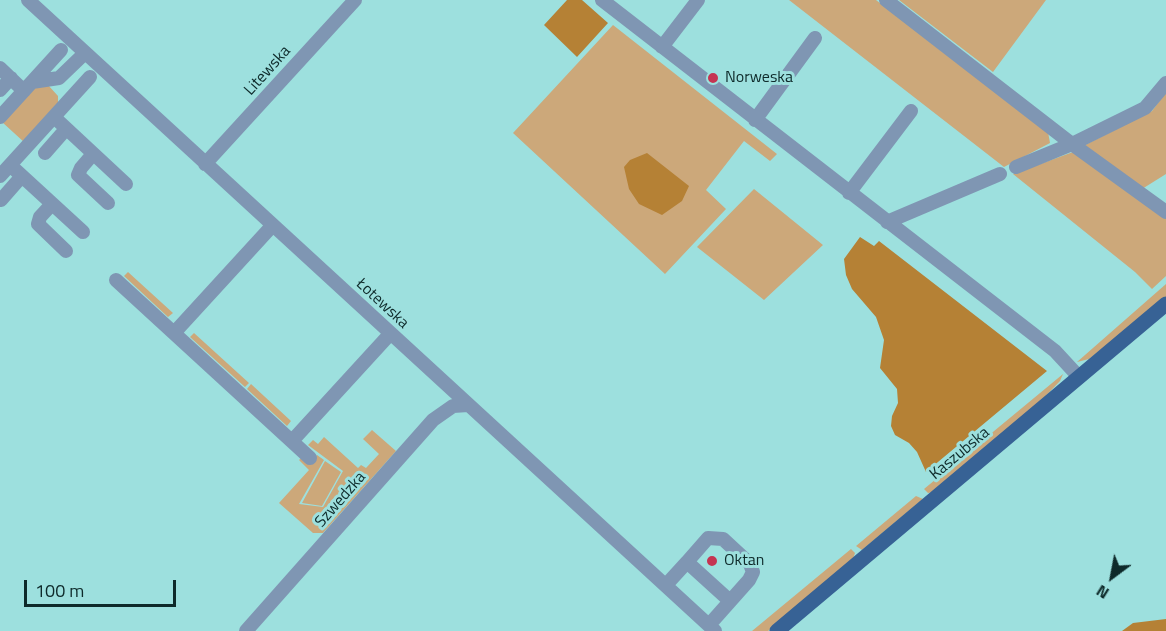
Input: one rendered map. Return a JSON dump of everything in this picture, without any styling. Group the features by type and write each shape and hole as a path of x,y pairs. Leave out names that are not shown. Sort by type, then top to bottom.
{"main road":[{"name":"Kaszubska","path":"777,631 1166,304"}],"street":[{"name":"Łotewska","path":"28,0 712,628"},
{"name":"Litewska","path":"205,164 355,0"},
{"path":"602,0 1054,351 1080,377"},
{"path":"662,47 698,0"},
{"path":"886,0 1072,144 1166,212"},
{"path":"755,120 815,38"},
{"path":"0,117 61,50"},
{"path":"85,53 61,81 57,113 66,129 126,184"},
{"path":"0,68 11,78 28,86 64,75"},
{"path":"0,176 90,77"},
{"path":"0,90 11,78"},
{"path":"1016,168 1072,144 1144,108 1166,83"},
{"path":"849,193 911,111"},
{"path":"45,153 66,129"},
{"path":"93,154 78,175 108,203"},
{"path":"10,165 83,232"},
{"path":"887,222 1000,174"},
{"path":"1,200 22,176"},
{"path":"52,204 40,217 38,224 66,251"},
{"path":"174,333 272,226"},
{"path":"116,280 310,458"},
{"path":"292,441 390,334"},
{"name":"Szwedzka","path":"251,626 433,420 453,406 468,405"},
{"path":"666,585 708,538 723,539 750,564 752,576 730,601 712,628"},
{"path":"687,562 730,601"},
{"path":"251,626 267,631"}],"shaded area":[{"path":"567,0 582,0 608,23 577,57 544,25"},
{"path":"789,0 876,0 1048,132 1050,143 1004,167"},
{"path":"899,0 1046,0 993,72"},
{"path":"613,25 777,154 770,161 744,141 706,190 726,209 665,274 513,133"},
{"path":"48,85 58,96 58,105 25,143 2,122 33,88"},
{"path":"1166,92 1166,174 1142,189 1083,146 1152,111"},
{"path":"1073,152 1166,218 1166,276 1152,289 1135,272 1013,174"},
{"path":"647,153 689,186 682,201 662,215 639,204 629,189 624,167 630,160"},
{"path":"754,189 823,245 764,300 697,247"},
{"path":"860,237 874,246 879,241 1047,371 926,472 917,452 909,443 895,435 891,426 892,416 898,403 897,389 880,368 884,340 876,317 852,289 846,275 844,259"},
{"path":"128,272 173,313 168,317 124,276"},
{"path":"1166,284 1166,298 1089,359 1077,362"},
{"path":"194,333 249,383 245,387 190,337"},
{"path":"1063,374 1060,381 1034,408 933,492 928,493 924,489"},
{"path":"251,384 291,421 287,426 247,389"},
{"path":"372,430 396,451 323,533 313,533 279,503 309,470 299,460 302,457 309,463 317,455 324,460 299,504 323,507 343,471 308,445 313,440 318,444 324,437 358,468 361,465 366,468 379,454 363,439"},
{"path":"325,461 341,472 322,506 302,503"},
{"path":"916,496 923,499 862,550 856,546"},
{"path":"851,549 855,553 853,559 768,631 752,631"},
{"path":"1166,619 1166,631 1122,631 1133,623"}],"place":[{"name":"Norweska","path":"713,78"},
{"name":"Oktan","path":"712,561"}]}
